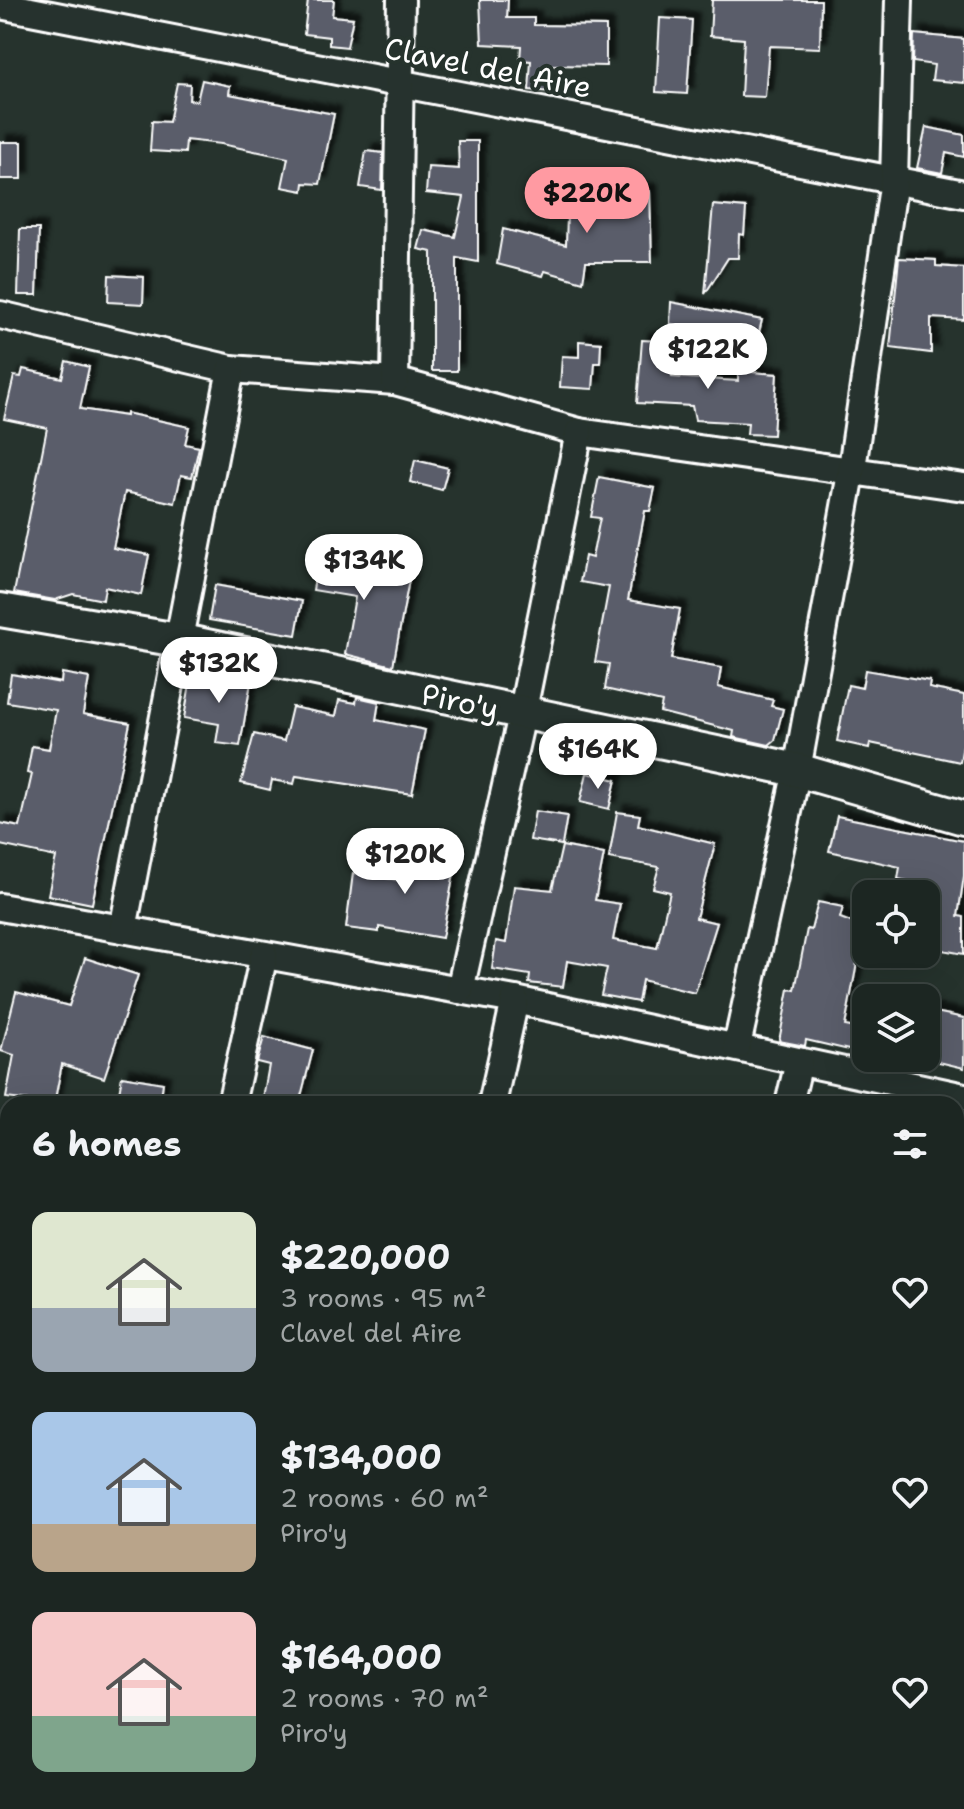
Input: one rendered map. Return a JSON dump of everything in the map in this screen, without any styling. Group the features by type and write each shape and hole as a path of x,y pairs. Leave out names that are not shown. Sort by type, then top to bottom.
{"main road":[{"name":"Piro'y","path":"0,610 178,640 522,715 797,770 964,818"}],"street":[{"path":"395,381 401,0"},
{"path":"737,1046 797,770 852,468 894,180 899,0"},
{"name":"Clavel del Aire","path":"0,5 964,194"},
{"path":"0,315 231,369 395,381 579,432 852,468 964,487"},
{"path":"123,929 231,369"},
{"path":"460,990 522,715 579,432"},
{"path":"0,907 515,1000 959,1096"},
{"path":"233,1096 264,955"},
{"path":"494,1096 515,1000"},
{"path":"791,1096 799,1062"}],"building":[{"path":"308,0 334,0 332,16 353,18 347,47 329,45 329,37 304,34"},
{"path":"480,0 508,0 507,18 534,18 534,25 606,26 606,66 553,65 551,92 529,90 531,61 520,60 521,46 482,44"},
{"path":"712,0 821,0 820,48 769,46 765,97 741,96 744,39 710,36"},
{"path":"660,18 692,20 687,94 656,92"},
{"path":"914,34 964,39 964,83 932,80 934,65 913,62"},
{"path":"202,80 230,86 229,94 334,114 320,184 304,183 303,191 282,187 288,158 221,144 186,140 185,153 150,151 152,121 169,122 177,83 190,84 189,100 197,101"},
{"path":"926,127 964,135 964,157 946,153 942,173 917,168"},
{"path":"458,141 478,141 478,262 457,258 457,371 432,371 432,252 418,249 423,230 455,237 464,197 426,193 428,167 459,169"},
{"path":"0,142 22,142 22,179 0,179"},
{"path":"366,151 383,153 382,190 360,187"},
{"path":"568,185 603,187 602,192 650,191 652,262 586,262 583,282 545,271 543,276 497,264 503,229 566,245"},
{"path":"713,205 746,208 744,235 739,234 738,258 728,258 705,294"},
{"path":"20,229 39,229 37,295 18,295"},
{"path":"899,258 936,260 936,266 964,268 964,320 931,318 931,353 890,348"},
{"path":"109,275 144,277 143,304 108,302"},
{"path":"671,302 762,320 757,341 670,324"},
{"path":"642,340 674,342 672,377 738,381 738,371 777,374 773,435 747,434 748,423 695,420 692,406 637,403"},
{"path":"579,341 601,343 600,363 595,363 593,389 560,387 562,356 579,357"},
{"path":"66,361 89,367 80,409 126,416 126,413 189,427 185,444 199,447 192,477 181,475 175,503 125,492 113,548 149,555 141,595 105,587 103,600 73,594 55,600 14,593 47,428 4,419 14,376 21,377 23,369 62,378"},
{"path":"415,460 448,468 442,490 410,482"},
{"path":"599,477 655,488 650,511 645,511 628,600 680,609 671,659 721,668 718,687 773,700 771,706 783,709 775,740 769,745 733,737 734,731 660,712 662,702 605,689 609,664 595,662 609,587 580,582 585,556 592,558 600,518 591,517"},
{"path":"321,541 359,548 355,570 409,580 393,666 345,654 355,597 313,590"},
{"path":"215,585 302,601 296,635 209,620"},
{"path":"865,670 930,681 929,688 964,695 964,739 960,762 870,743 869,748 837,741 848,685 862,688"},
{"path":"192,672 251,682 240,746 216,743 219,724 184,718"},
{"path":"62,673 89,678 83,714 130,723 92,904 48,895 56,857 0,845 0,823 20,827 32,774 27,773 32,746 49,749 56,710 7,702 11,674 61,683"},
{"path":"357,697 379,702 376,720 425,730 412,794 296,776 294,784 272,780 270,790 241,783 254,734 284,741 292,707 336,716 339,700 356,703"},
{"path":"587,773 616,780 609,809 580,802"},
{"path":"535,811 567,816 562,845 530,840"},
{"path":"617,812 640,815 638,825 715,844 696,918 717,923 695,993 642,980 638,1002 601,995 607,968 567,961 563,987 529,983 530,975 492,969 496,941 506,943 514,886 552,890 562,846 604,854 595,900 620,904 613,940 657,948 670,892 653,888 659,867 609,858"},
{"path":"837,816 964,841 964,876 958,916 964,917 964,954 940,950 940,880 898,879 900,867 829,851"},
{"path":"404,849 457,856 442,938 379,927 379,932 346,928 353,873 399,880"},
{"path":"818,902 843,907 840,918 852,923 852,968 856,968 845,1026 852,1027 852,1051 806,1040 805,1046 779,1041 789,989 795,990 807,929 811,930"},
{"path":"85,958 138,975 104,1078 62,1064 56,1096 6,1096 14,1055 1,1051 16,992 69,1006"},
{"path":"940,1013 964,1018 964,1068 940,1062"},
{"path":"264,1037 313,1050 301,1096 263,1096 269,1065 257,1062"},
{"path":"122,1076 163,1083 161,1096 118,1096"}]}
